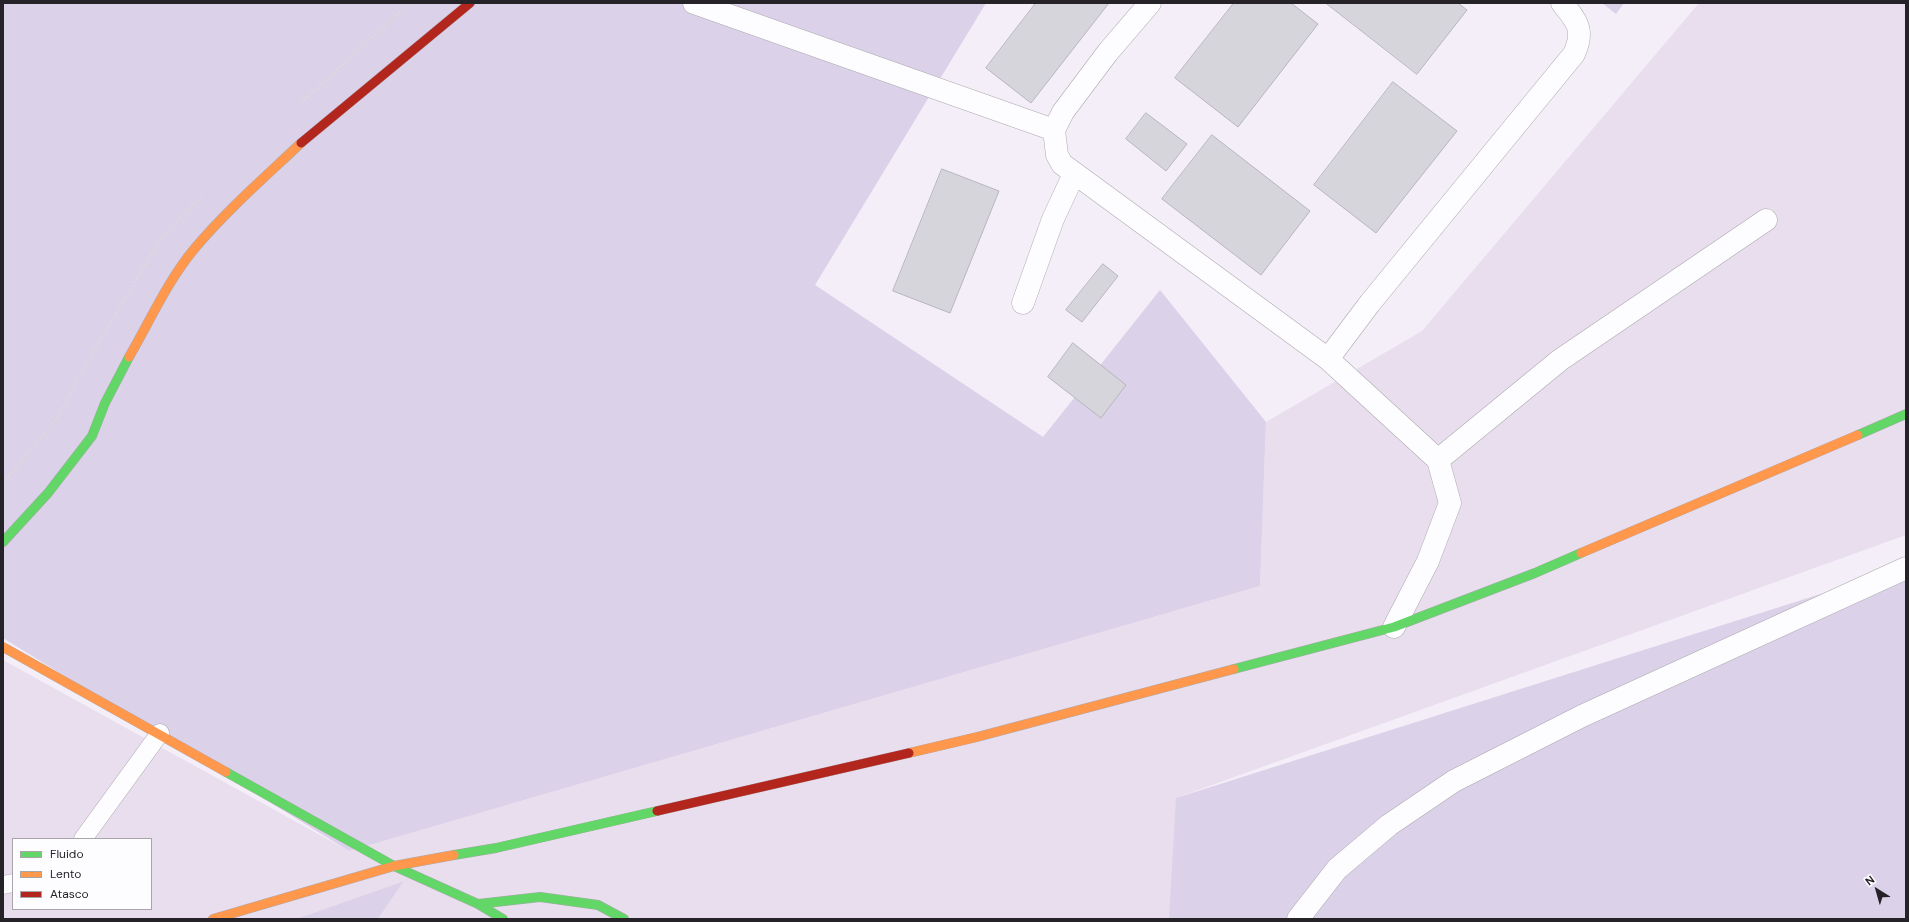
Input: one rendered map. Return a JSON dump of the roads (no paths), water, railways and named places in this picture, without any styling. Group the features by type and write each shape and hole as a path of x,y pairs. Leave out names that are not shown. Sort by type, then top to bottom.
{"street":[{"path":"3,542 48,493 92,436 105,403 128,358 176,275 196,248 233,208 304,140 470,3"},
{"path":"694,3 1054,130"},
{"path":"1150,3 1108,52 1063,112 1054,130 1057,155 1062,164 1074,174 1328,359 1438,460 1450,503 1428,561 1394,627"},
{"path":"1328,359 1370,303 1574,54 1578,44 1579,28 1574,18 1562,3"},
{"path":"1023,303 1053,219 1074,174"},
{"path":"1438,460 1560,360 1766,220"},
{"path":"213,919 394,866 503,847 977,737 1394,627 1535,573 1906,414"},
{"path":"1298,919 1337,869 1389,824 1454,781 1582,716 1906,568"},
{"path":"3,647 160,733 394,866 478,904 503,919"},
{"path":"478,904 540,897 598,905 624,919"}],"lane":[{"path":"84,838 160,733"}]}
